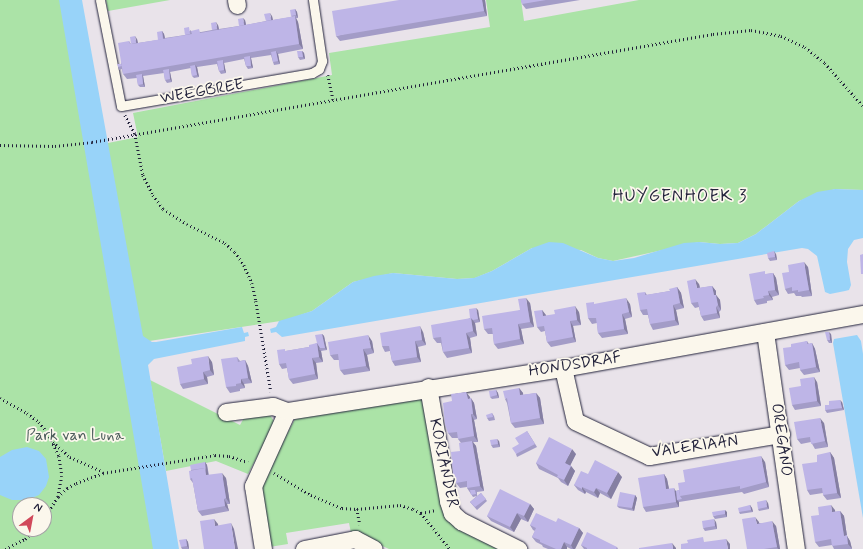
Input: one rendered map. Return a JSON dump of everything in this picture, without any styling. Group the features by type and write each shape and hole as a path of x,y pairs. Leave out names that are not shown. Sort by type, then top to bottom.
{"street":[{"name":"HONDSDRAF","path":"226,412 280,409 563,368 863,314"},
{"name":"OREGANO","path":"765,332 781,434 796,549"},
{"name":"VALERIAAN","path":"563,368 575,421 649,456 781,434"},
{"name":"KORIANDER","path":"428,388 448,501 452,513 461,521 518,549"},
{"path":"263,549 253,486 261,467 280,409"},
{"path":"304,549 355,539 374,549"}],"lane":[{"path":"100,0 120,106"},
{"path":"313,0 322,61 319,69"},
{"name":"WEEGBREE","path":"120,106 312,73 319,69"}],"path":[{"path":"0,145 55,146 79,143 713,34 750,30 781,36 805,47 826,63 863,106"},
{"path":"319,69 328,73 333,99"},
{"path":"120,106 135,134 143,175 153,195 163,209 187,224 225,243 235,252 244,265 256,301 280,409"},
{"path":"0,398 33,418 48,433 59,456 62,476 58,497"},
{"path":"52,442 70,457 103,473"},
{"path":"52,506 58,497 67,488 103,473 215,455 241,459 261,467 285,478 311,495 342,508 358,509 400,505 413,509 421,514 450,549"},
{"path":"5,549 27,537"}],"green space":[{"name":"Park van Luna","path":"0,0 71,0 98,145 138,137 133,113 332,75 329,53 490,27 486,0 521,0 524,21 639,0 863,0 863,190 835,189 799,201 756,234 738,243 720,244 699,242 613,261 598,258 581,250 532,248 492,271 475,278 457,279 393,273 353,282 312,311 287,320 136,343 169,549 0,549"},
{"path":"106,0 170,0 108,11"},
{"path":"150,380 240,425 245,416 267,413 270,415 275,423 248,474 216,461 166,471"},
{"path":"414,394 422,400 444,515 503,549 389,549 351,533 349,523 286,533 288,544 269,547 259,486 296,417"}],"water":[{"path":"59,0 82,0 143,336 152,342 156,342 242,327 244,333 248,332 249,336 245,337 245,341 154,359 148,365 179,549 153,549"},
{"path":"835,189 863,190 863,238 854,240 848,249 847,262 851,285 849,290 830,294 825,292 817,256 808,249 802,248 282,337 276,332 271,333 270,329 276,327 279,321 312,311 353,282 374,276 393,273 457,279 474,278 492,271 532,248 549,242 563,243 598,258 613,261 634,258 684,243 738,243 756,234 799,201 817,192"},
{"path":"857,335 861,341 863,354 863,518 833,343 834,339"},
{"path":"27,447 39,451 46,459 49,477 46,486 39,495 34,497 12,497 12,500 0,495 0,457 12,450"}],"building":[{"path":"399,0 482,0 484,11 336,36 332,11"},
{"path":"521,0 546,0 522,4"},
{"path":"295,9 296,15 291,16 290,10"},
{"path":"270,13 271,20 266,21 264,14"},
{"path":"295,16 299,44 123,74 118,43 129,41 130,44 132,44 192,34 191,31 199,29 200,33"},
{"path":"243,18 244,25 239,26 238,19"},
{"path":"216,22 217,29 212,30 211,23"},
{"path":"189,27 190,34 185,35 184,28"},
{"path":"162,31 163,39 158,40 157,32"},
{"path":"135,36 136,43 131,44 130,37"},
{"path":"276,51 278,61 273,62 271,52"},
{"path":"297,51 302,51 303,57 298,57"},
{"path":"250,56 251,66 246,66 244,57"},
{"path":"223,60 224,70 219,71 217,61"},
{"path":"117,64 121,64 122,66 118,67"},
{"path":"195,65 197,75 192,76 190,66"},
{"path":"169,69 170,79 165,80 163,70"},
{"path":"142,74 143,84 138,85 136,75"},
{"path":"774,251 775,257 768,258 767,253"},
{"path":"863,254 863,274 861,274 860,255"},
{"path":"804,262 809,290 798,292 798,290 792,291 792,287 785,289 782,273 789,272 788,265"},
{"path":"765,271 765,274 773,273 775,290 768,291 769,295 763,296 764,298 754,300 749,274"},
{"path":"695,279 697,288 712,286 718,305 716,307 717,313 701,316 698,302 691,303 687,281"},
{"path":"677,287 680,303 673,305 675,320 650,324 647,309 640,310 637,293 645,292 645,295 670,291 669,289"},
{"path":"526,298 530,322 518,324 520,339 494,344 492,328 484,329 482,316 520,310 518,299"},
{"path":"626,298 629,312 622,314 624,329 598,333 596,318 588,318 586,303 594,302 594,304"},
{"path":"575,306 577,320 570,321 573,337 547,342 544,326 537,327 534,311 542,310 543,316 555,314 554,310"},
{"path":"476,308 478,319 473,320 470,318 469,309"},
{"path":"471,318 473,331 466,333 469,348 443,352 441,337 433,338 431,325"},
{"path":"420,326 422,340 415,341 417,357 392,361 389,346 382,346 380,333"},
{"path":"825,332 829,332 830,340 827,340"},
{"path":"322,334 325,348 320,348 315,335"},
{"path":"368,335 371,348 363,349 366,366 340,370 338,354 330,355 328,342"},
{"path":"807,341 807,344 812,343 816,367 800,370 799,362 785,365 783,348 791,347 791,344"},
{"path":"317,343 319,357 312,358 315,374 289,379 286,363 279,364 277,350 285,349 285,351 309,347 309,345"},
{"path":"208,356 210,370 203,372 204,379 180,384 177,367 192,364 191,359"},
{"path":"237,357 238,362 245,360 248,378 241,379 241,383 236,384 236,386 226,387 221,359"},
{"path":"814,377 817,401 792,405 789,388 801,386 800,379"},
{"path":"519,388 520,395 536,393 540,418 511,423 507,398 505,399 503,391"},
{"path":"496,390 497,395 490,397 489,391"},
{"path":"466,392 468,399 471,398 473,414 471,414 474,436 458,439 457,432 448,433 445,424 443,403 452,401 451,394"},
{"path":"840,400 842,408 825,410 825,405 829,405 829,401"},
{"path":"492,413 493,417 487,418 486,415"},
{"path":"820,418 825,441 811,444 810,437 797,439 794,422"},
{"path":"527,431 535,444 516,454 512,448 519,444 515,438"},
{"path":"549,437 572,449 565,463 571,466 564,480 536,463"},
{"path":"497,439 498,444 491,445 490,440"},
{"path":"472,441 480,486 467,488 467,481 456,483 453,474 451,452 460,451 459,443"},
{"path":"830,452 837,493 823,495 822,488 807,490 802,464 817,462 817,455"},
{"path":"761,456 766,482 740,489 740,486 680,496 678,483 685,482 683,470"},
{"path":"595,460 618,472 607,493 596,488 594,492 574,485 581,471 588,474"},
{"path":"205,462 206,471 205,468 191,470 190,465"},
{"path":"205,468 206,475 222,473 226,498 224,499 225,506 198,511 192,478 190,479 189,471"},
{"path":"664,474 666,489 674,488 676,502 643,507 638,478"},
{"path":"500,489 530,504 524,516 517,513 510,527 487,516"},
{"path":"470,490 475,490 476,494 471,495"},
{"path":"679,490 682,499 677,500 676,491"},
{"path":"620,492 635,495 632,508 617,506"},
{"path":"481,493 486,499 475,507 470,502"},
{"path":"766,500 767,507 758,509 757,502"},
{"path":"750,505 751,510 739,512 738,508"},
{"path":"831,505 832,512 840,511 844,536 847,535 848,544 832,546 831,539 815,542 811,516 819,515 818,507"},
{"path":"725,510 725,514 713,516 712,512"},
{"path":"536,513 556,522 558,518 579,528 571,545 564,542 561,549 556,549 532,537 536,528 530,525"},
{"path":"755,517 757,524 772,521 777,547 747,549 742,519"},
{"path":"214,519 215,526 231,523 235,549 204,549 200,521"},
{"path":"714,519 715,526 703,528 702,521"},
{"path":"587,532 617,547 616,549 587,549 581,545"},
{"path":"703,537 704,542 726,539 728,549 681,549 681,544 688,543 687,540"},
{"path":"186,539 187,546 181,547 179,540"},
{"path":"672,543 673,549 639,549 639,548"}],"district":[{"name":"HUYGENHOEK 3","path":"680,197"}]}
